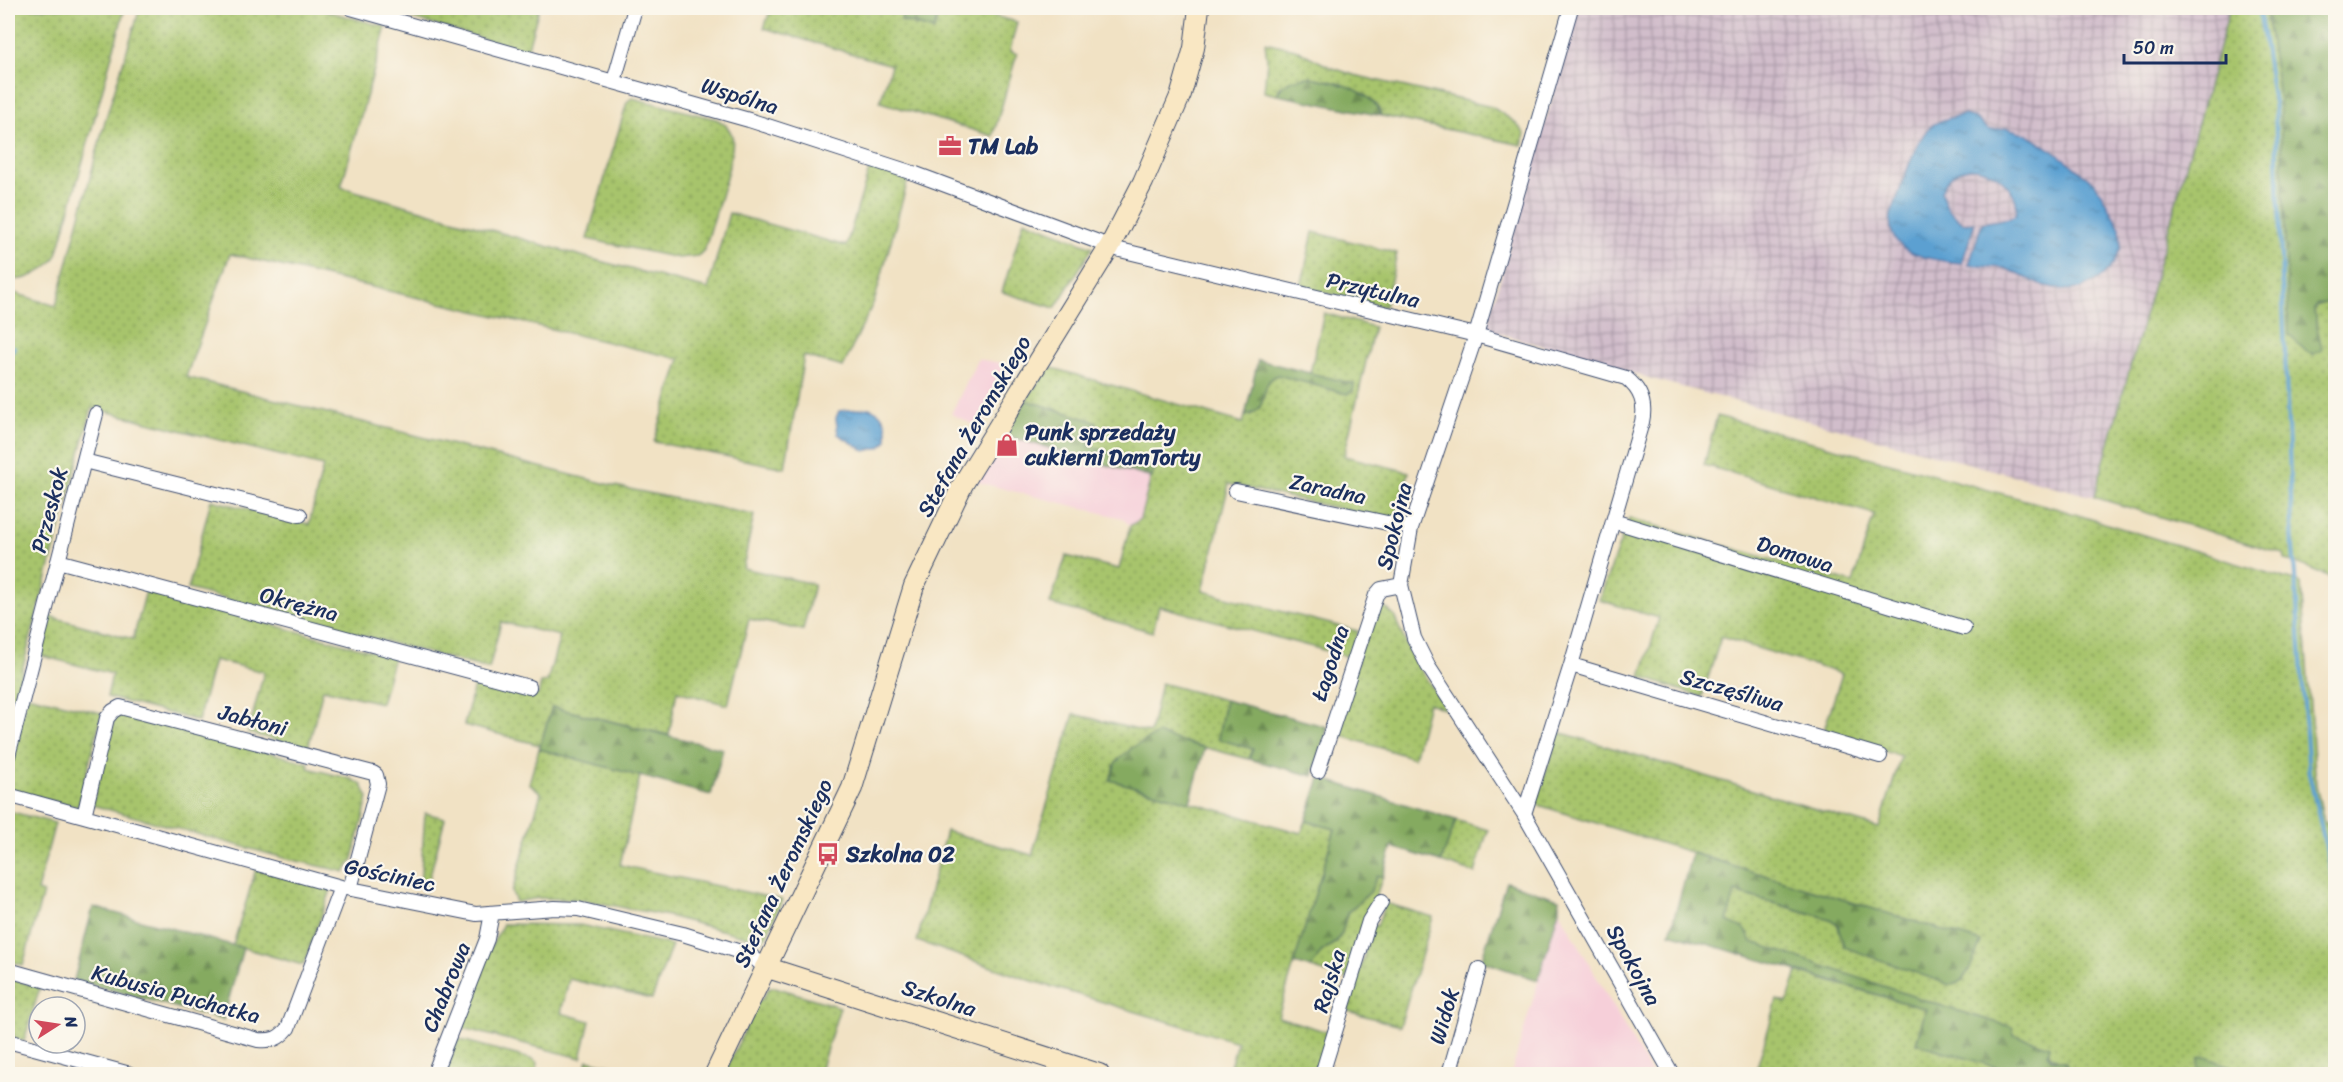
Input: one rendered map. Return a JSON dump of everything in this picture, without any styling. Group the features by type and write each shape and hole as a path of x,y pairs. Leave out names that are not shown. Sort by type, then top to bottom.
{"street":[{"name":"Wspólna","path":"351,8 749,120 916,174 1110,246"},
{"path":"614,81 635,8"},
{"name":"Stefana Żeromskiego","path":"715,1074 852,788 914,586 963,484 1110,246 1143,182 1177,104 1194,48 1199,8"},
{"name":"Spokojna","path":"1571,8 1476,335 1411,528 1401,585 1414,638 1428,666 1524,814 1672,1074"},
{"name":"Przytulna","path":"1110,246 1293,293 1476,335 1626,378 1639,391 1644,412 1613,521"},
{"name":"Przeskok","path":"8,756 96,414"},
{"path":"84,461 300,515"},
{"name":"Zaradna","path":"1236,491 1411,528"},
{"path":"1524,814 1613,521"},
{"name":"Domowa","path":"1613,521 1964,628"},
{"name":"Okrężna","path":"58,561 529,687"},
{"name":"Łagodna","path":"1318,771 1359,640 1376,595 1381,589 1401,585"},
{"name":"Szczęśliwa","path":"1571,665 1880,756"},
{"name":"Jabłoni","path":"84,816 107,718 112,711 120,707 374,773 378,784 346,888"},
{"name":"Gościniec","path":"8,795 346,888 462,912 492,913 555,908 595,911 750,955 765,968"},
{"name":"Kubusia Puchatka","path":"8,970 258,1040 274,1040 288,1028 346,888"},
{"name":"Rajska","path":"1322,1074 1369,921 1381,902"},
{"name":"Chabrowa","path":"434,1074 487,939 492,913"},
{"name":"Szkolna","path":"765,968 1099,1074"},
{"name":"Widok","path":"1449,1074 1479,969"},
{"path":"8,1041 130,1074"}],"shaded area":[{"path":"1578,8 2230,8 2094,497 1652,379 1486,329"},
{"path":"978,359 1018,366 981,428 951,414"},
{"path":"1004,435 1152,478 1140,520 1130,526 1122,518 977,482"},
{"path":"1559,910 1648,1068 1652,1074 1511,1074"}],"green space":[{"path":"8,8 125,8 57,255 36,274 21,279 8,278"},
{"path":"140,8 316,8 386,27 341,187 592,259 708,289 729,213 846,246 870,167 908,180 875,299 843,367 804,356 785,468 654,442 680,359 230,254 186,377 615,486 754,515 743,568 814,584 803,630 749,619 728,705 677,691 669,735 552,707 540,745 464,725 476,678 538,695 541,683 547,682 560,636 501,622 489,669 188,589 211,500 309,524 323,466 92,408 8,723 8,291 56,306 105,121"},
{"path":"373,8 539,8 527,51"},
{"path":"771,8 904,8 901,21 934,30 940,8 964,8 1017,22 1010,51 1017,54 993,136 880,102 891,65 764,28"},
{"path":"904,8 940,8 934,30 901,20"},
{"path":"2230,8 2265,8 2280,113 2289,335 2307,352 2314,354 2317,325 2315,306 2328,302 2335,310 2335,579 2285,560 2284,554 2094,497"},
{"path":"2265,8 2335,8 2335,310 2328,302 2315,306 2314,313 2322,350 2314,354 2307,352 2289,335 2280,113"},
{"path":"1265,42 1295,49 1330,67 1354,75 1492,107 1515,122 1525,134 1522,145 1382,116 1377,105 1354,90 1330,81 1310,77 1280,86 1277,95 1264,92 1267,60"},
{"path":"1310,77 1352,88 1377,106 1382,116 1277,95 1286,83"},
{"path":"632,98 716,119 726,125 732,135 731,158 723,190 705,249 698,256 678,258 587,239 627,102"},
{"path":"1024,220 1093,247 1055,308 1002,292"},
{"path":"1313,232 1397,253 1385,307 1301,287"},
{"path":"1324,313 1374,327 1344,456 1409,472 1395,521 1229,484 1203,591 1358,631 1350,657 1159,606 1153,632 1050,604 1066,556 1119,569 1130,526 1140,519 1154,466 1088,446 1096,422 1026,400 1049,367 1243,423 1245,416 1254,413 1259,408 1268,384 1278,375 1347,394 1354,384 1310,373"},
{"path":"1258,360 1354,384 1353,391 1347,394 1278,375 1268,384 1259,408 1254,413 1245,416"},
{"path":"1026,400 1097,422 1088,446 1155,466 1152,478 1004,435"},
{"path":"1717,416 2055,508 2301,583 2316,785 2324,821 2335,825 2335,1074 2279,1074 2257,1071 2251,1074 2232,1074 2232,1067 2198,1063 2197,1074 2070,1074 2068,1066 2048,1054 2050,1046 2014,1035 2012,1027 1751,942 1748,933 1727,921 1735,892 1830,919 1838,925 1844,947 1963,980 1980,942 1535,804 1559,732 1879,828 1901,756 1823,733 1842,674 1721,637 1702,697 1641,677 1659,618 1599,600 1629,518 1853,583 1874,514 1704,465"},
{"path":"146,591 394,657 381,703 323,689 308,748 248,733 264,672 214,660 198,721 107,697 112,674 38,655 48,616 133,639"},
{"path":"1379,606 1387,609 1394,616 1412,657 1447,710 1428,703 1414,758 1332,733 1366,632"},
{"path":"1161,683 1225,700 1218,739 1253,749 1249,759 1157,735 1126,753 1116,762 1110,780 1301,833 1306,821 1335,829 1278,1017 1331,1033 1318,1074 1228,1074 1237,1042 1029,980 917,941 946,831 1032,855 1074,714 1150,733"},
{"path":"27,695 102,713 78,807 11,791 8,787 8,776"},
{"path":"1225,700 1328,727 1313,776 1249,759 1253,749 1218,739"},
{"path":"552,707 723,749 711,795 539,749"},
{"path":"122,713 309,763 308,768 351,779 362,785 368,798 353,859 345,872 284,858 92,805 115,716"},
{"path":"1157,734 1205,748 1190,802 1110,780 1116,762 1133,747"},
{"path":"539,749 640,776 620,865 782,900 767,935 762,941 668,916 584,900 539,898 516,902 512,892 541,793 529,783"},
{"path":"1320,778 1456,820 1441,862 1392,847 1383,876 1377,876 1370,892 1347,913 1342,933 1336,942 1322,951 1311,968 1294,963 1335,829 1306,821"},
{"path":"8,811 55,823 37,891 43,893 23,965 8,961"},
{"path":"425,813 445,818 426,891 420,886"},
{"path":"1456,820 1488,830 1475,873 1441,862"},
{"path":"1692,853 1981,942 1966,975 1961,981 1950,985 1844,947 1838,925 1830,919 1735,892 1727,921 1745,931 1752,942 1948,1008 2012,1027 2014,1035 2050,1046 2048,1054 2051,1058 2066,1062 2070,1074 2019,1074 1916,1043 1926,1009 1670,933"},
{"path":"256,869 331,890 303,965 233,945"},
{"path":"1377,876 1383,876 1347,979 1311,968 1322,951 1337,942 1347,913 1370,892"},
{"path":"1506,882 1559,899 1559,910 1538,980 1481,961"},
{"path":"1385,903 1433,917 1400,1026 1348,1011 1373,925 1377,926"},
{"path":"93,907 243,948 223,1020 74,980"},
{"path":"503,924 580,925 672,945 652,999 569,979 561,1013 590,1021 581,1058 462,1028 485,958"},
{"path":"1797,972 1926,1009 1916,1043 2019,1074 1755,1074 1777,1000 1787,1003"},
{"path":"8,978 40,987 38,995 27,995 27,1031 24,1041 8,1036"},
{"path":"775,987 840,1007 819,1074 724,1074 759,1000 763,999 768,989"},
{"path":"458,1039 534,1060 538,1063 536,1074 445,1074"},
{"path":"2206,1057 2232,1067 2232,1074 2197,1074 2199,1058"},
{"path":"588,1060 648,1074 584,1074"}],"water":[{"path":"1964,115 1975,118 1989,130 2007,128 2026,134 2052,150 2095,183 2120,228 2121,247 2114,263 2103,276 2081,289 2065,290 2041,285 2005,268 1969,265 1982,223 2010,218 2016,214 2016,202 2001,179 1976,168 1962,170 1950,177 1941,192 1948,210 1963,223 1975,222 1962,263 1938,260 1913,253 1895,239 1891,229 1891,215 1918,144 1932,125 1945,119"},
{"path":"869,408 882,416 887,429 887,440 881,447 865,451 838,434 836,418 839,411"}],"waterway":[{"path":"2259,8 2275,110 2293,547 2309,774 2336,890"},
{"path":"8,357 14,347"}],"place":[{"name":"TM Lab","path":"950,146"},
{"name":"Punk sprzedaży cukierni DamTorty","path":"1007,445"},
{"name":"Szkolna 02","path":"828,854"}]}
